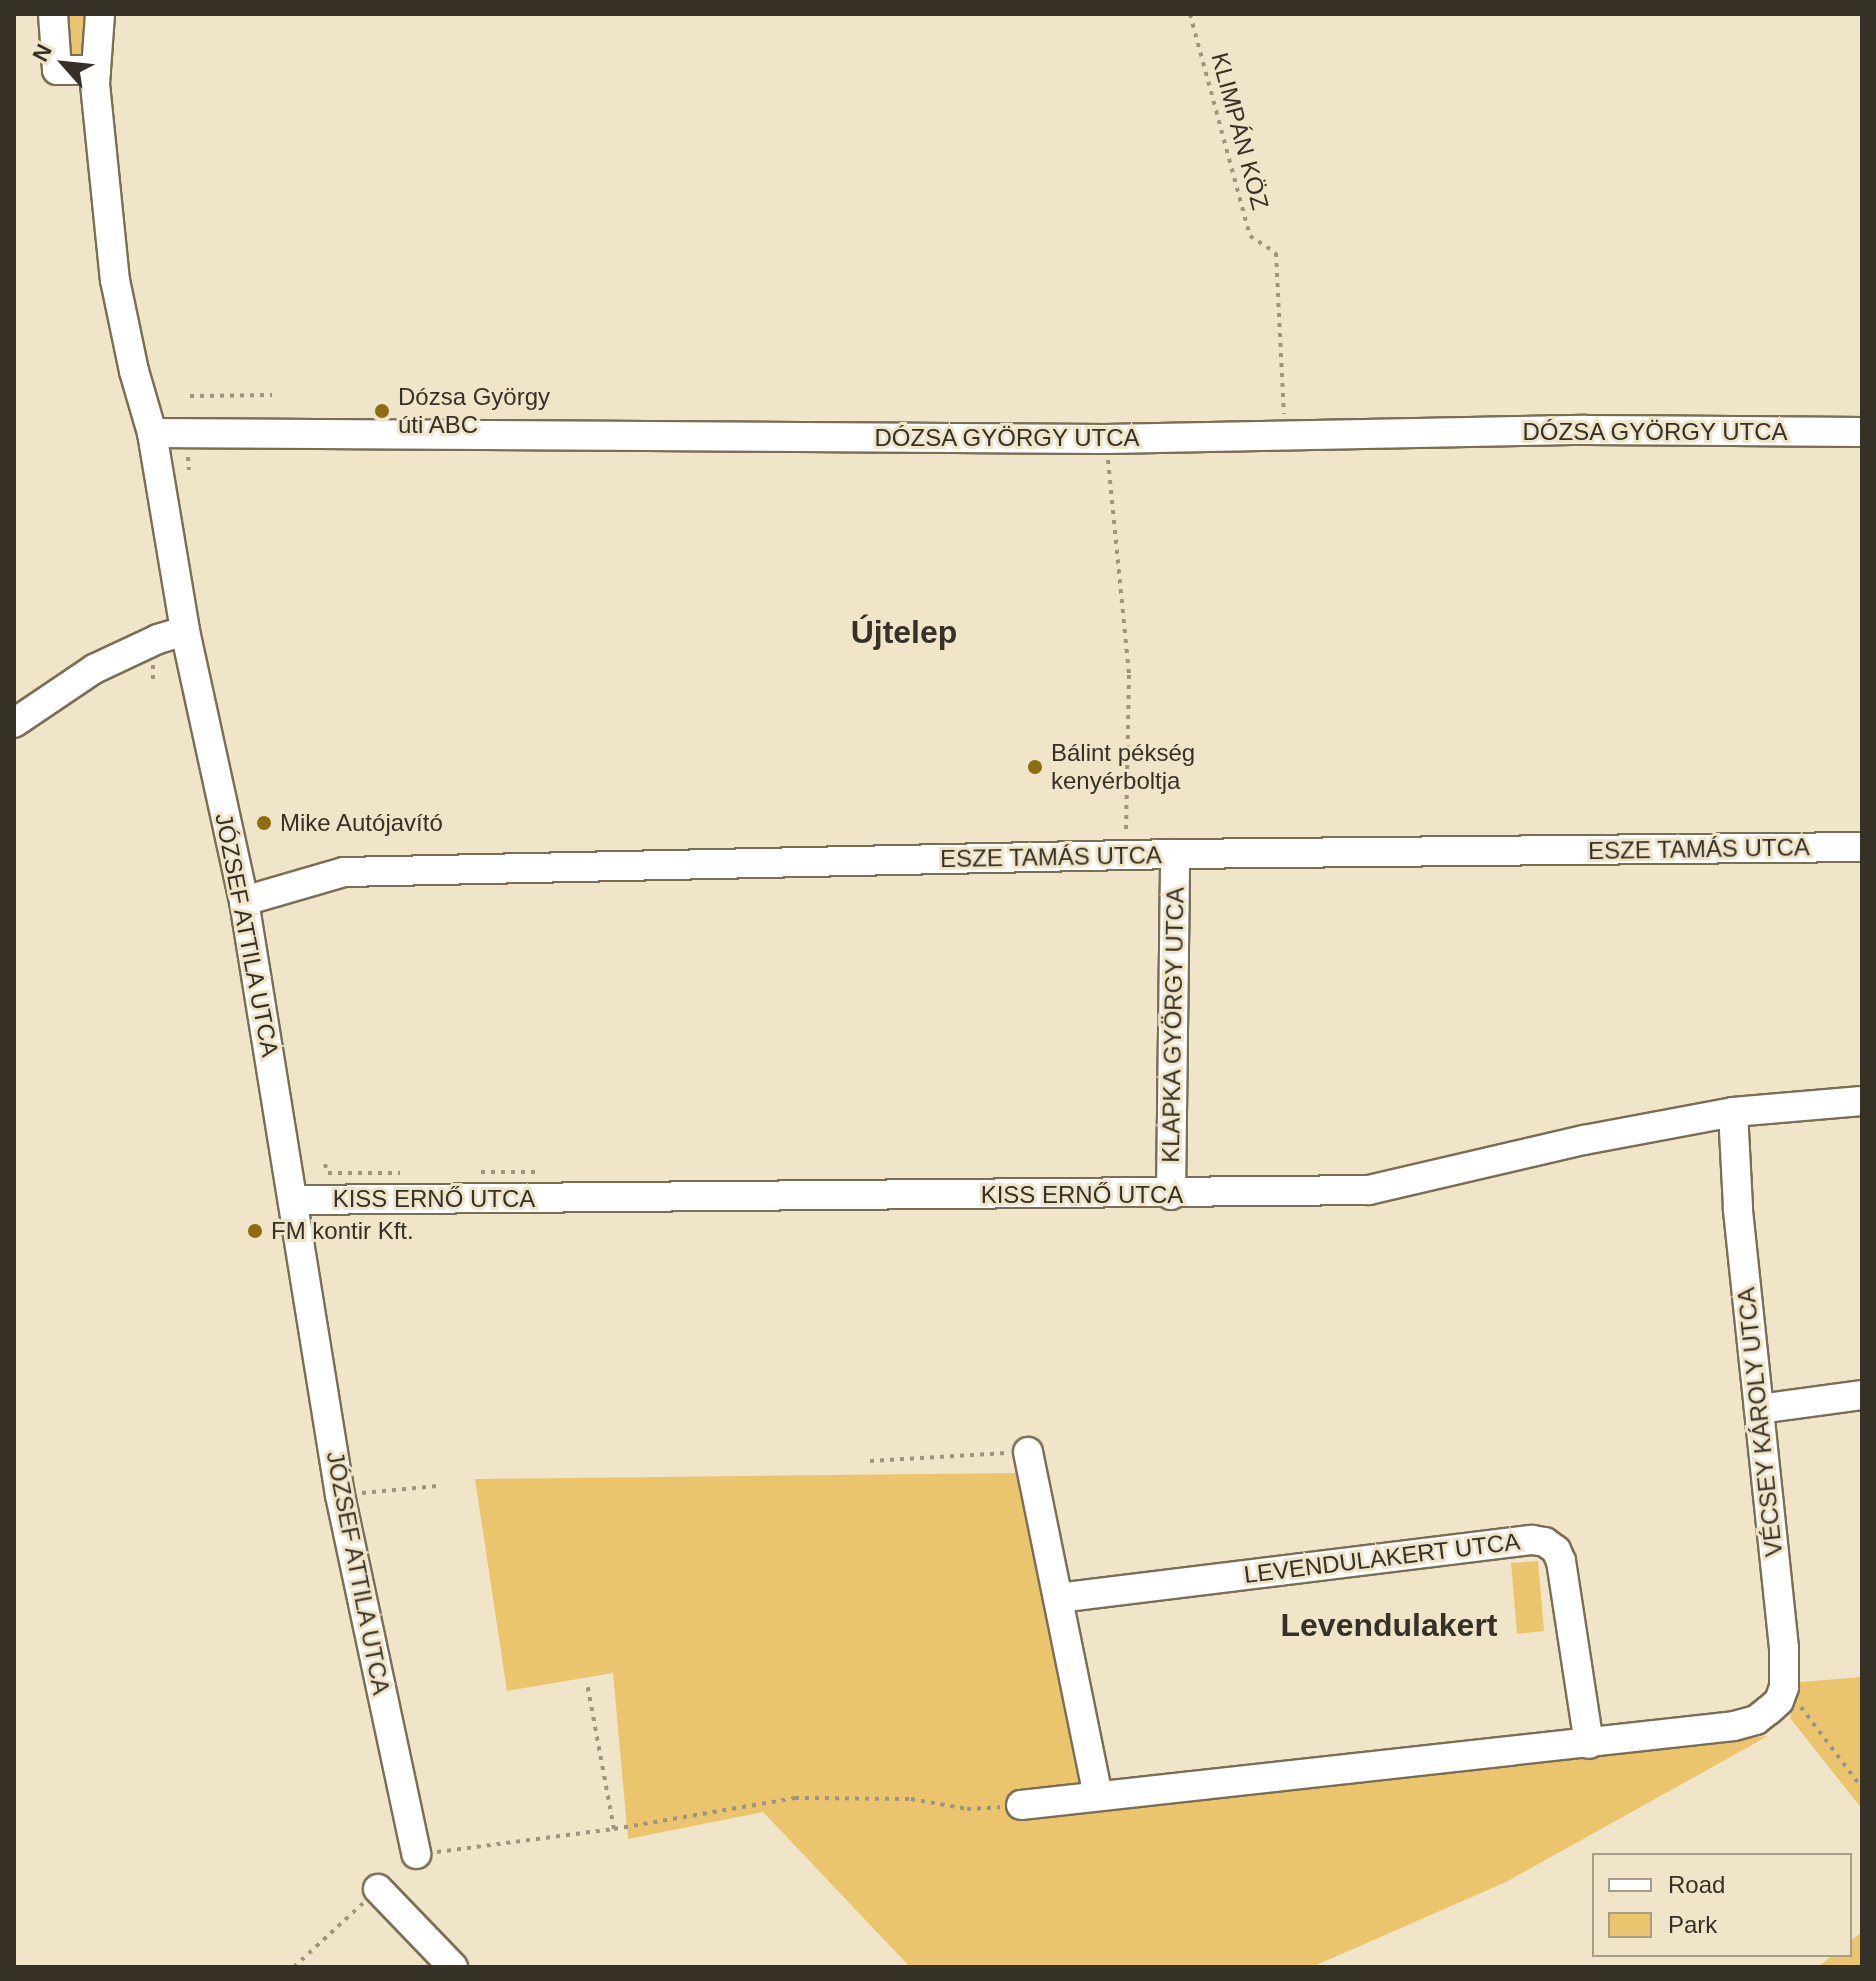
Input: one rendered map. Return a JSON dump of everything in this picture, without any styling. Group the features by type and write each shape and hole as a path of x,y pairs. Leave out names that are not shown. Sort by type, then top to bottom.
{"street":[{"path":"53,14 57,70 96,70"},
{"name":"JÓZSEF ATTILA UTCA","path":"100,14 96,70 102,171 115,280 134,371 152,433 185,631 244,901 340,1495 416,1854"},
{"name":"DÓZSA GYÖRGY UTCA","path":"152,433 1105,439 1585,430 1862,432"},
{"path":"14,723 94,669 158,639 185,631"},
{"name":"ESZE TAMÁS UTCA","path":"244,901 344,872 1175,854 1862,847"},
{"name":"KLAPKA GYÖRGY UTCA","path":"1171,1195 1175,854"},
{"name":"KISS ERNŐ UTCA","path":"294,1200 1171,1195 1369,1190 1584,1140 1733,1112 1862,1101"},
{"name":"VÉCSEY KÁROLY UTCA","path":"1733,1112 1738,1207 1784,1648 1784,1687"},
{"path":"1759,1409 1862,1395"},
{"path":"1028,1452 1098,1795"},
{"name":"LEVENDULAKERT UTCA","path":"1058,1598 1532,1540 1545,1542 1556,1550 1561,1561 1589,1744"},
{"path":"1021,1805 1589,1744 1756,1720 1779,1701 1784,1687"},
{"path":"378,1889 453,1967"}],"path":[{"name":"KLIMPÁN KÖZ","path":"1190,14 1250,236 1276,253 1285,436"},
{"path":"190,396 272,395"},
{"path":"1105,439 1129,675 1126,840"},
{"path":"870,1461 1028,1452"},
{"path":"340,1495 438,1486"},
{"path":"587,1684 614,1829"},
{"path":"1784,1687 1862,1788"},
{"path":"416,1854 614,1829 795,1798 911,1799 967,1809 1021,1805"},
{"path":"294,1967 378,1889"}],"green space":[{"path":"61,14 93,14 82,59 64,58"},
{"path":"1016,1473 1090,1811 1768,1736 1506,1882 1312,1967 910,1967 763,1812 628,1839 613,1673 507,1691 475,1479"},
{"path":"1538,1561 1544,1631 1517,1634 1511,1563"},
{"path":"1862,1677 1862,1809 1790,1718 1800,1682"},
{"path":"1862,1932 1862,1967 1818,1967 1830,1957 1852,1957 1852,1940"}],"place":[{"name":"Dózsa György úti ABC","path":"382,411"},
{"name":"Bálint pékség kenyérboltja","path":"1035,767"},
{"name":"Mike Autójavító","path":"264,823"},
{"name":"FM kontir Kft.","path":"255,1231"}],"district":[{"name":"Újtelep","path":"904,632"},
{"name":"Levendulakert","path":"1389,1625"}]}
